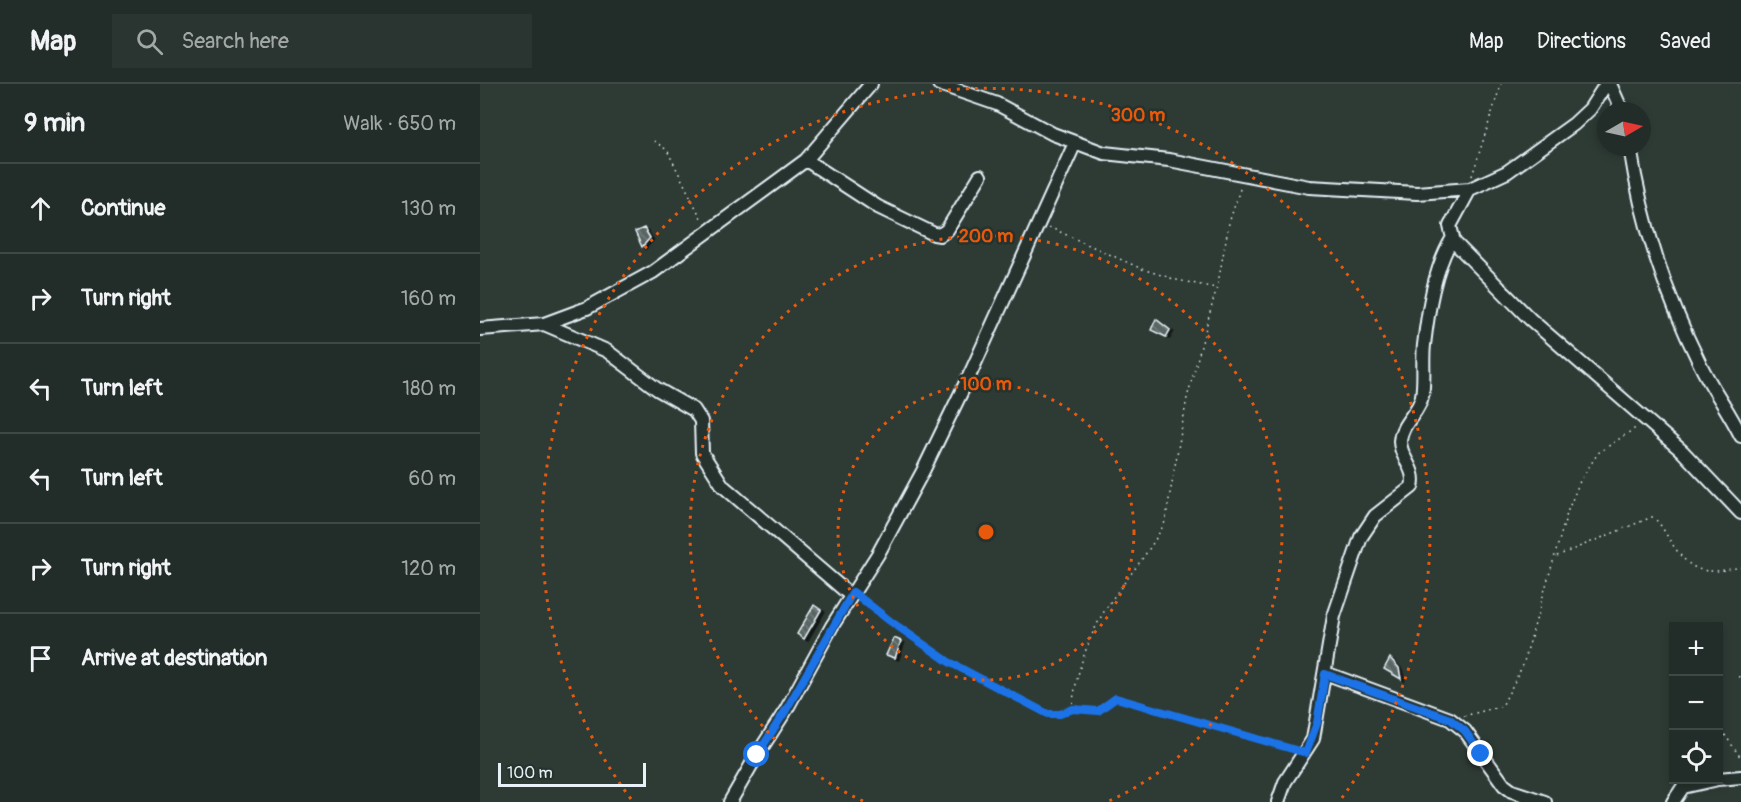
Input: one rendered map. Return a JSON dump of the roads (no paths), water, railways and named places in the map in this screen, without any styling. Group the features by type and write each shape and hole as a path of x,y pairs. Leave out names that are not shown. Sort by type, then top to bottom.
{"street":[{"path":"480,329 544,324 587,309 653,272 806,160 871,84"},
{"path":"939,84 997,104 1053,134 1104,153 1136,155 1346,191 1440,193 1470,189 1507,172 1552,142 1590,109 1606,84"},
{"path":"1610,84 1618,102"},
{"path":"730,802 786,710 852,593 878,554 923,471 972,370 1075,143"},
{"path":"1632,156 1645,225 1655,256 1701,365 1741,436"},
{"path":"806,160 878,207 940,235 947,230 980,176"},
{"path":"1278,802 1285,782 1306,753 1316,731 1335,616 1361,537 1375,516 1412,488 1414,473 1403,453 1401,436 1422,397 1424,343 1437,277 1452,239 1450,226 1470,189"},
{"path":"1452,239 1530,319 1647,419 1741,513"},
{"path":"544,324 607,351 657,389 694,410 701,420 702,453 723,486 852,593"},
{"path":"1325,674 1450,719 1465,731 1504,785 1512,791 1545,802"},
{"path":"1723,779 1741,777"},
{"path":"1673,802 1683,787 1696,784"}]}
